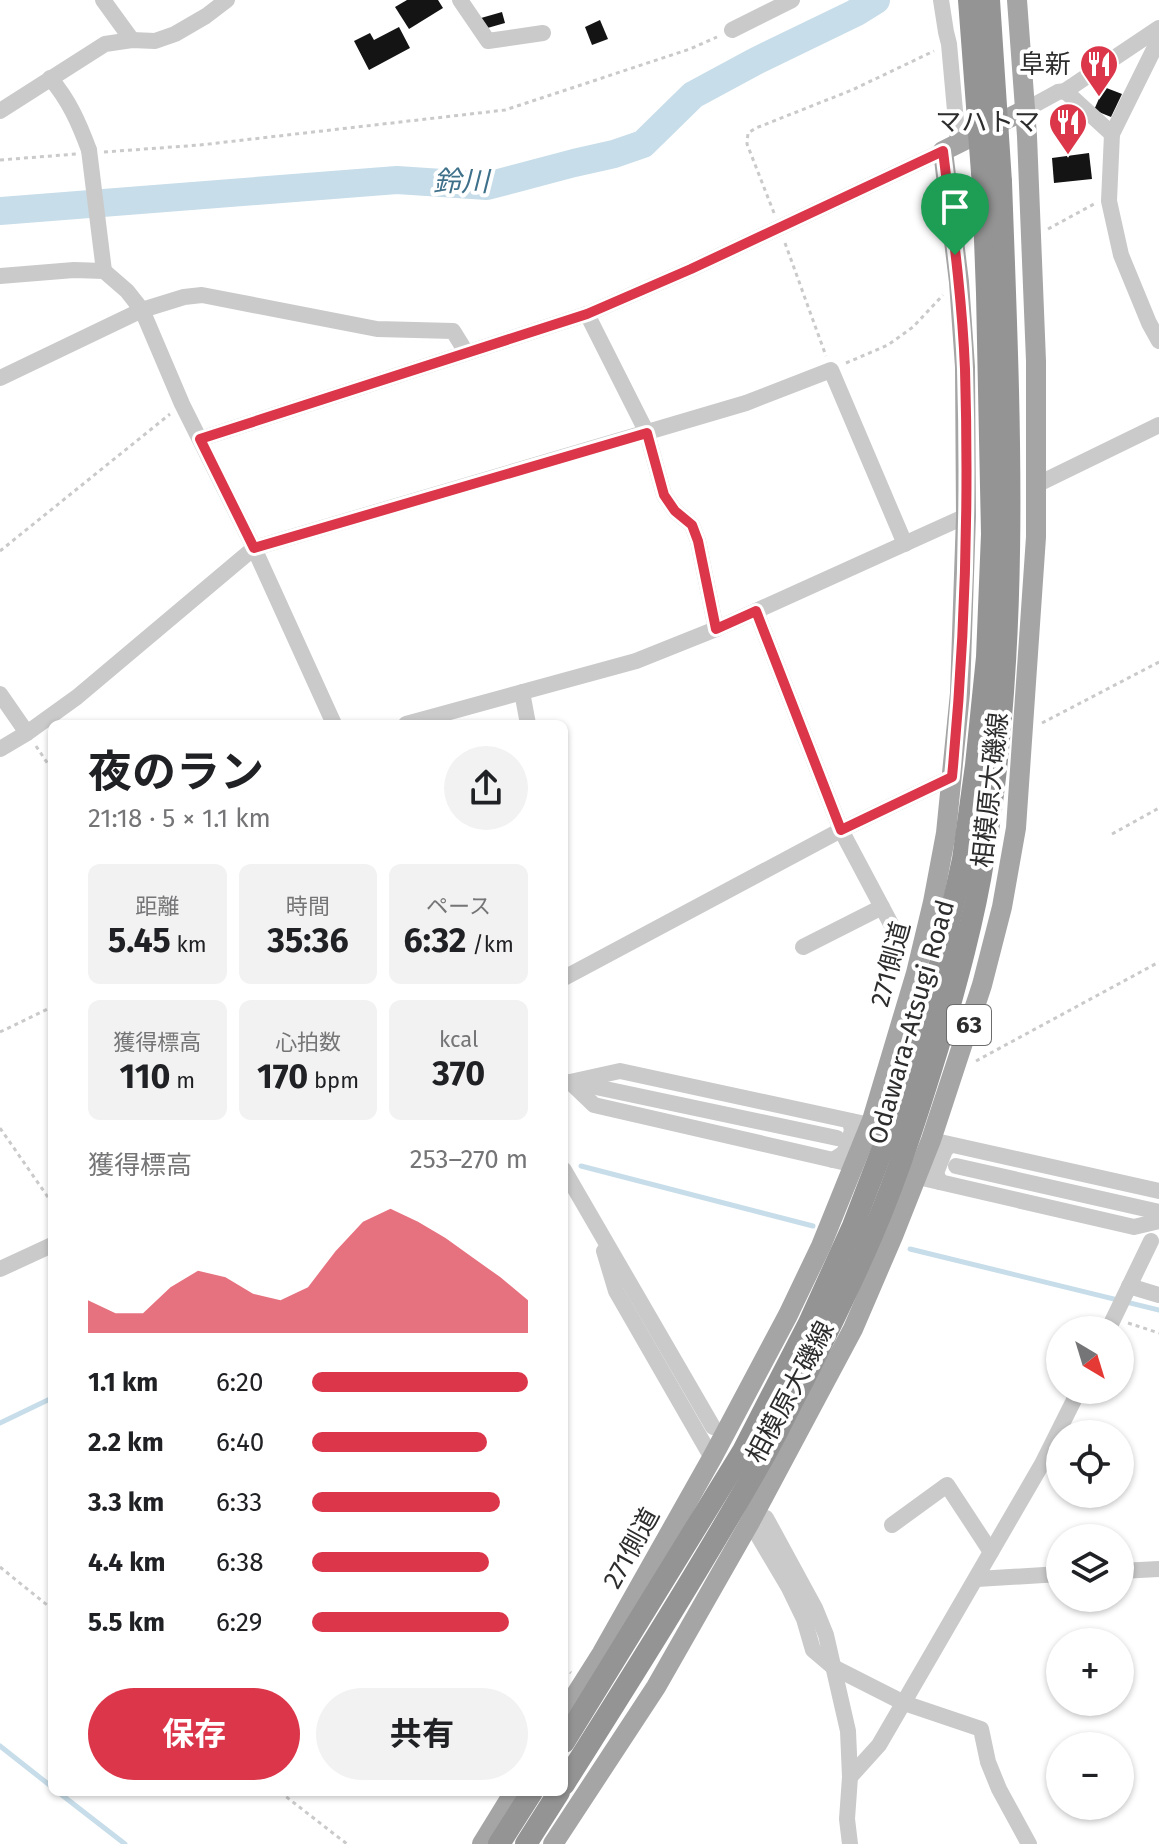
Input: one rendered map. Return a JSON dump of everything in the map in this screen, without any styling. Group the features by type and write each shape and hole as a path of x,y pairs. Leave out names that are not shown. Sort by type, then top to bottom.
{"highway":[{"name":"Odawara-Atsugi Road","path":"568,1778 762,1460 829,1330 874,1230 913,1128 958,979 984,858 996,767 1006,657 1010,531 1008,382 992,184 969,0"},
{"name":"Odawara-Atsugi Road","path":"568,1736 743,1451 809,1323 853,1226 894,1119 937,977 963,859 987,657 992,534 988,308 992,184 989,0"},
{"path":"499,1844 529,1796"},
{"path":"526,1844 556,1796"}],"main road":[{"name":"63","path":"1017,2 1025,110"},
{"path":"951,147 1025,110"},
{"name":"相模原大磯線","path":"553,1844 656,1687 758,1520 853,1329 918,1177 941,1142 954,1069 982,985 1002,907 1016,828 1036,537 1036,361 1025,110"},
{"name":"271側道","path":"568,1707 602,1653 712,1458 821,1246 855,1165 860,1123 916,973 946,833 960,693 966,516 965,367 951,147"},
{"path":"482,1844 512,1796"}],"street":[{"path":"103,0 132,40"},
{"path":"0,111 105,44 155,41 175,34 227,0"},
{"path":"460,0 488,41 543,33"},
{"path":"732,30 792,0"},
{"path":"200,439 587,314 951,147 947,38 941,0"},
{"path":"1025,110 1065,91 1158,29"},
{"path":"1158,29 1156,45 1112,134 1109,201 1121,255 1159,341"},
{"path":"50,78 70,105 86,152 104,271"},
{"path":"1065,91 1112,134"},
{"path":"0,276 74,270 104,271 127,291 142,310 182,404 254,548 332,720"},
{"path":"0,378 142,310 184,297 202,295 377,329 453,331 466,352"},
{"path":"587,314 647,433 664,495 675,511 692,525 716,629"},
{"path":"0,749 77,697 254,548 746,403 831,370 905,544"},
{"path":"1036,485 1159,425"},
{"path":"420,720 636,661 716,629 966,516"},
{"path":"756,611 841,830 900,941"},
{"path":"522,692 527,720"},
{"path":"0,694 27,733"},
{"path":"568,976 841,830 952,777"},
{"path":"803,947 882,907"},
{"path":"568,1082 620,1071 860,1123"},
{"path":"568,1082 837,1138"},
{"path":"568,1083 594,1105 855,1165"},
{"path":"833,1160 844,1153 852,1131 860,1123"},
{"path":"940,1182 936,1173 945,1150 941,1142"},
{"path":"941,1142 1159,1191"},
{"path":"956,1166 1159,1212"},
{"path":"568,1177 713,1427"},
{"path":"918,1177 1134,1227 1159,1221"},
{"path":"597,1227 616,1291 712,1458"},
{"path":"1115,1316 1151,1241"},
{"path":"0,1269 48,1247"},
{"path":"1127,1290 1159,1295"},
{"path":"850,1777 879,1745 904,1703 1042,1464 1072,1404"},
{"path":"892,1525 947,1485 991,1552"},
{"path":"758,1520 804,1619 813,1650 833,1667 904,1703 981,1729 988,1762 999,1789 1029,1844"},
{"path":"1134,1570 1159,1569"},
{"path":"977,1579 1046,1575"},
{"path":"833,1667 848,1731 850,1777 847,1819 850,1844"}],"path":[{"path":"0,160 200,145 505,110 690,49 732,30"},
{"path":"947,38 852,90 756,128 748,133 747,144 831,370 888,345 913,327 948,289"},
{"path":"1042,232 1081,210 1109,201"},
{"path":"0,551 182,404"},
{"path":"1023,733 1159,662"},
{"path":"27,733 48,764"},
{"path":"1112,834 1159,808"},
{"path":"954,1069 969,1065 1159,962"},
{"path":"0,1032 48,1009"},
{"path":"0,1128 48,1197"},
{"path":"1134,1326 1159,1333"},
{"path":"0,1567 48,1606"},
{"path":"285,1796 347,1844"}],"building":[{"path":"407,0 438,0 443,8 409,29 395,7"},
{"path":"502,12 505,23 484,29 481,18"},
{"path":"600,20 608,39 592,45 585,27"},
{"path":"399,27 410,48 369,70 354,41 370,33 374,40"},
{"path":"1104,87 1122,94 1111,117 1094,110"},
{"path":"1089,153 1092,179 1054,183 1052,158"}],"waterway":[{"name":"鈴川","path":"0,211 397,180 487,186 643,144 693,95 876,0"},
{"path":"581,1166 813,1226"},
{"path":"910,1249 1159,1310"},
{"path":"0,1423 48,1400"},
{"path":"0,1746 48,1784"},
{"path":"63,1796 125,1844"}],"place":[{"name":"阜新","path":"1099,98"},
{"name":"マハトマ","path":"1068,156"}],"route":[{"path":"943,151 955,255 965,367 966,516 960,693 952,777 841,830 756,611 716,629 698,541 692,525 675,511 664,495 647,433 254,548 200,439 587,314 943,151"}]}
